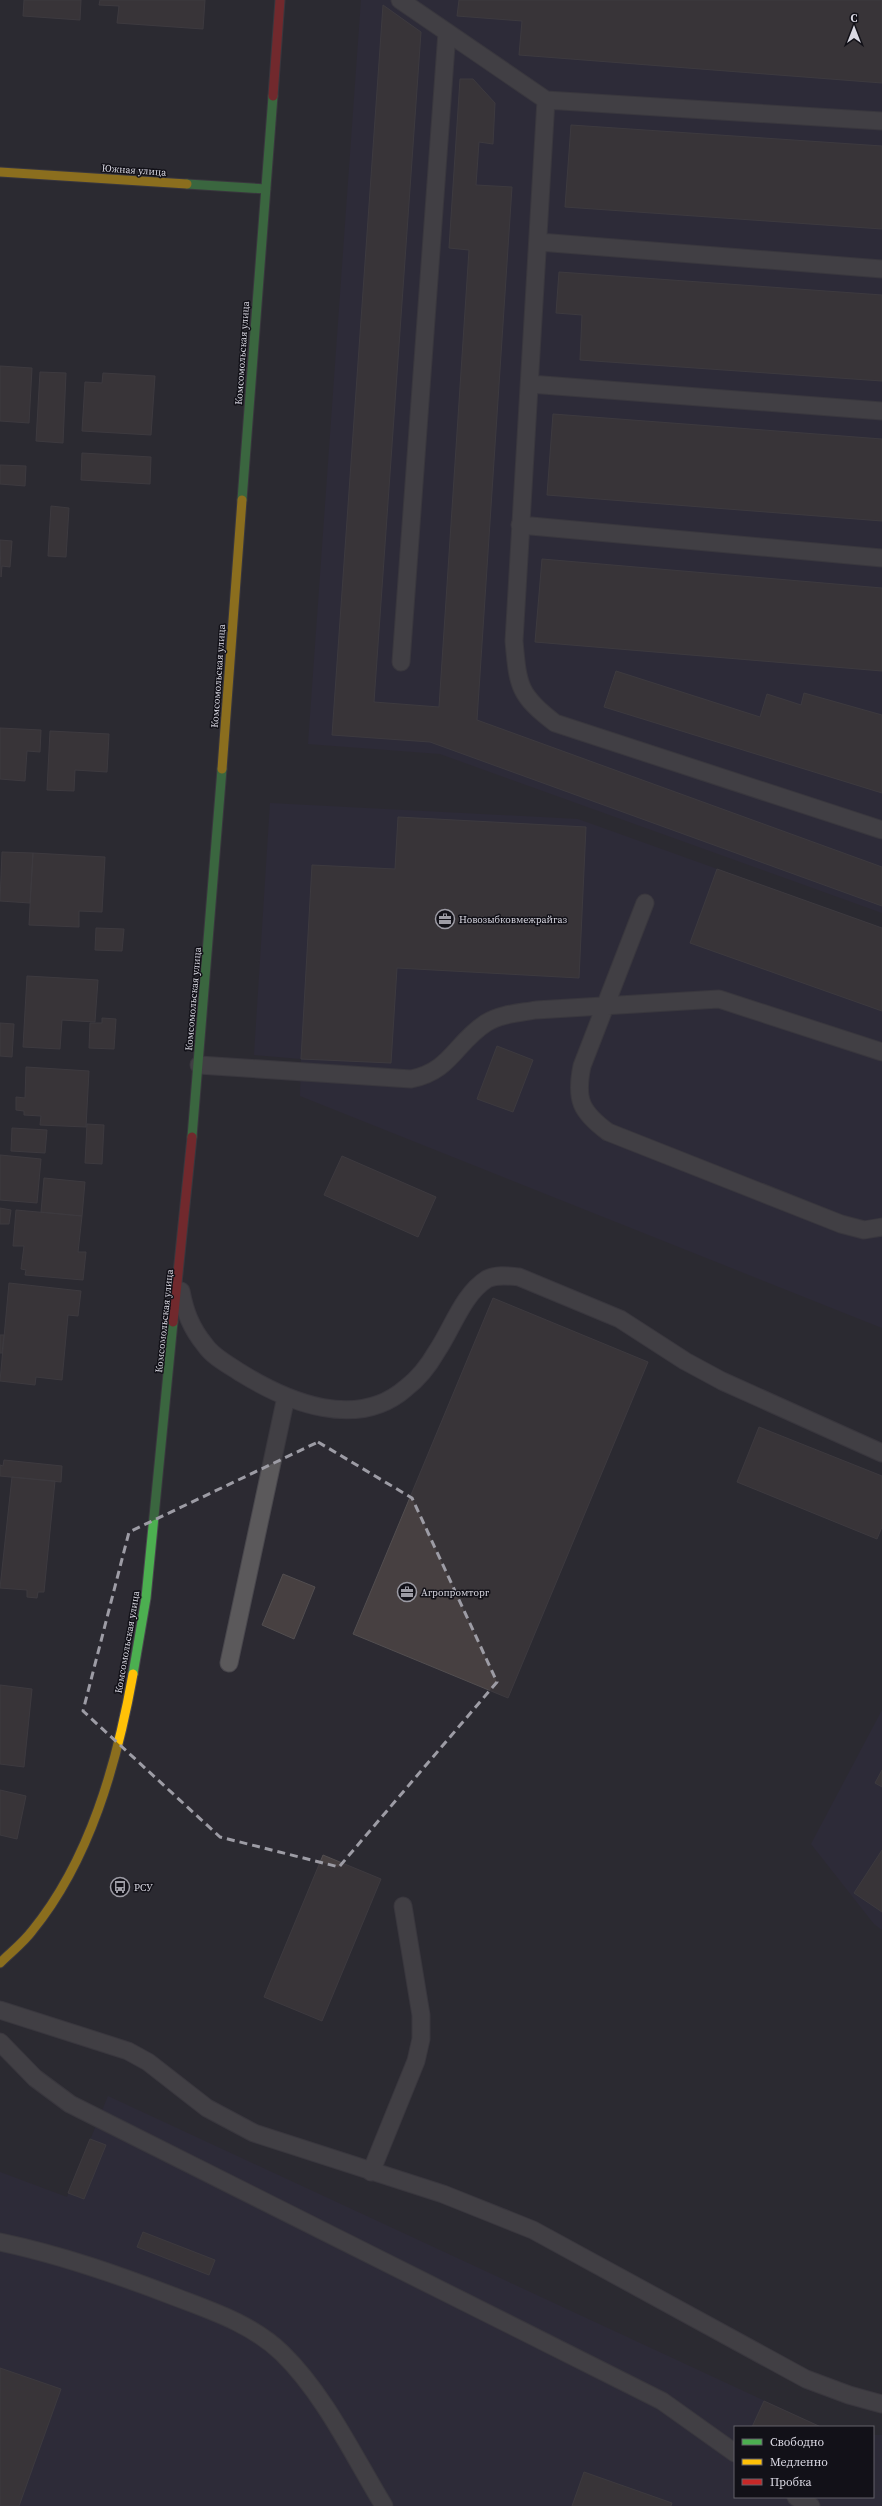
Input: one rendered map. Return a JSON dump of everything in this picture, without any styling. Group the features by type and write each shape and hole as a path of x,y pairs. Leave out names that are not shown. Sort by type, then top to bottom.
{"street":[{"name":"Комсомольская улица","path":"0,1963 36,1927 72,1869 97,1808 120,1737 136,1665 146,1598 179,1281 199,1065 280,0"},
{"name":"Южная улица","path":"0,172 266,189"}],"lane":[{"path":"400,0 546,100 882,122"},
{"path":"401,662 447,32"},
{"path":"546,100 539,242 520,525 514,641 517,672 524,695 536,709 555,723 882,830"},
{"path":"539,242 882,269"},
{"path":"530,384 882,411"},
{"path":"520,525 882,558"},
{"path":"645,902 582,1066 578,1084 579,1100 590,1118 608,1132 841,1224 864,1230 882,1226"},
{"path":"199,1065 412,1079 428,1076 441,1067 472,1034 487,1022 509,1014 536,1010 719,999 882,1052"},
{"path":"179,1281 184,1310 192,1328 206,1347 239,1372 286,1397 310,1405 336,1409 362,1409 383,1403 405,1389 421,1374 474,1291 487,1279 501,1275 519,1277 620,1320 685,1361 722,1381 882,1453"},
{"path":"229,1663 286,1397"},
{"path":"371,2172 416,2061 421,2039 421,2015 403,1906"},
{"path":"0,2010 128,2051 148,2062 207,2108 254,2133 480,2207 533,2230 806,2379 849,2395 882,2404"},
{"path":"0,2042 35,2078 70,2104 662,2401 734,2452"},
{"path":"0,2242 46,2251 113,2272 233,2320 258,2334 281,2352 318,2396 384,2506"}],"highlighted area":[{"path":"318,1442 412,1498 497,1682 339,1867 220,1837 83,1711 129,1532"}],"shaded area":[{"path":"361,0 882,0 882,913 440,754 308,744"},
{"name":"Новозыбковмежрайгаз","path":"270,803 578,819 882,928 882,1328 300,1096 301,1059 254,1055"},
{"path":"882,1710 882,1930 874,1924 811,1844"},
{"path":"108,2096 819,2426 734,2426 734,2498 874,2498 874,2435 882,2435 882,2506 0,2506 0,2172 67,2197"}],"building":[{"path":"24,0 81,0 80,20 23,16"},
{"path":"100,0 205,0 203,29 117,23 119,6 99,5"},
{"path":"459,0 882,0 882,83 519,55 522,21 457,16"},
{"path":"383,5 421,32 374,702 439,707 469,250 449,248 460,79 473,79 495,103 493,144 479,142 476,185 512,187 477,720 882,867 882,906 430,742 332,735"},
{"path":"571,125 882,146 882,229 565,207"},
{"path":"559,272 882,295 882,381 580,360 582,315 556,313"},
{"path":"0,366 32,368 29,423 0,421"},
{"path":"40,372 66,373 63,443 36,441"},
{"path":"103,373 155,376 151,435 82,431 85,382 102,383"},
{"path":"553,414 882,439 882,521 547,495"},
{"path":"82,453 151,457 150,484 81,480"},
{"path":"0,465 26,466 25,486 0,484"},
{"path":"51,506 69,508 66,557 48,556"},
{"path":"0,540 12,541 10,567 2,566 1,577"},
{"path":"542,559 882,588 882,671 535,642"},
{"path":"616,671 760,717 767,694 801,705 804,693 882,715 882,793 604,707"},
{"path":"0,728 41,730 40,752 27,751 25,781 0,779"},
{"path":"50,731 109,734 107,772 75,770 74,791 47,790"},
{"name":"Новозыбковмежрайгаз","path":"398,817 586,827 579,978 397,968 391,1063 301,1059 312,865 395,869"},
{"path":"2,852 33,853 30,903 0,901"},
{"path":"33,853 105,857 102,912 79,911 79,927 29,925"},
{"path":"717,869 882,928 882,1011 690,943"},
{"path":"96,928 124,929 122,951 95,950"},
{"path":"27,976 98,980 95,1022 62,1020 60,1049 23,1047"},
{"path":"102,1018 116,1019 114,1049 89,1048 90,1023 102,1023"},
{"path":"0,1023 14,1024 12,1057 0,1056"},
{"path":"497,1046 533,1060 513,1112 477,1099"},
{"path":"26,1067 89,1071 86,1127 40,1125 41,1116 24,1115 24,1111 16,1110 16,1097 25,1098"},
{"path":"87,1124 104,1125 102,1164 85,1163"},
{"path":"12,1128 47,1130 45,1153 11,1151"},
{"path":"0,1155 41,1159 37,1203 0,1200"},
{"path":"342,1156 436,1197 418,1237 324,1195"},
{"path":"44,1178 85,1182 82,1216 41,1212"},
{"path":"0,1208 11,1210 9,1224 0,1224"},
{"path":"16,1210 82,1216 78,1252 86,1252 83,1280 25,1275 26,1270 21,1269 24,1246 13,1246"},
{"path":"9,1283 81,1291 78,1316 68,1315 62,1380 36,1377 35,1385 0,1381"},
{"path":"493,1298 648,1362 508,1698 353,1634"},
{"path":"0,1335 4,1335 2,1353 0,1353"},
{"path":"759,1427 882,1476 882,1527 877,1539 737,1482"},
{"path":"4,1460 62,1466 61,1482 0,1476 0,1465 3,1466"},
{"path":"12,1477 55,1481 44,1592 38,1592 37,1598 27,1597 27,1590 0,1588"},
{"path":"283,1574 315,1587 294,1639 262,1625"},
{"path":"0,1685 32,1689 24,1767 0,1764"},
{"path":"882,1770 882,1787 875,1783"},
{"path":"0,1790 26,1796 17,1839 0,1835"},
{"path":"882,1850 882,1912 854,1893"},
{"path":"323,1855 381,1879 322,2021 264,1997"},
{"path":"90,2139 106,2145 84,2199 68,2193"},
{"path":"143,2232 215,2260 209,2275 137,2247"},
{"path":"0,2368 61,2389 19,2506 0,2506"},
{"path":"764,2401 819,2426 752,2426"},
{"path":"584,2472 672,2503 671,2506 572,2506"}],"traffic: fast":[{"path":"242,500 273,96"},
{"path":"187,184 266,189"},
{"path":"192,1137 222,769"},
{"path":"133,1674 146,1598 173,1322"}],"traffic: slow":[{"path":"0,172 187,184"},
{"path":"222,769 242,500"},
{"path":"0,1963 28,1935 52,1903 70,1873 85,1842 98,1809 119,1742 133,1674"}],"traffic: jam":[{"path":"273,96 280,0"},
{"path":"173,1322 192,1137"}],"place":[{"name":"Новозыбковмежрайгаз","path":"445,919"},
{"name":"Агропромторг","path":"407,1592"},
{"name":"РСУ","path":"120,1887"}]}
